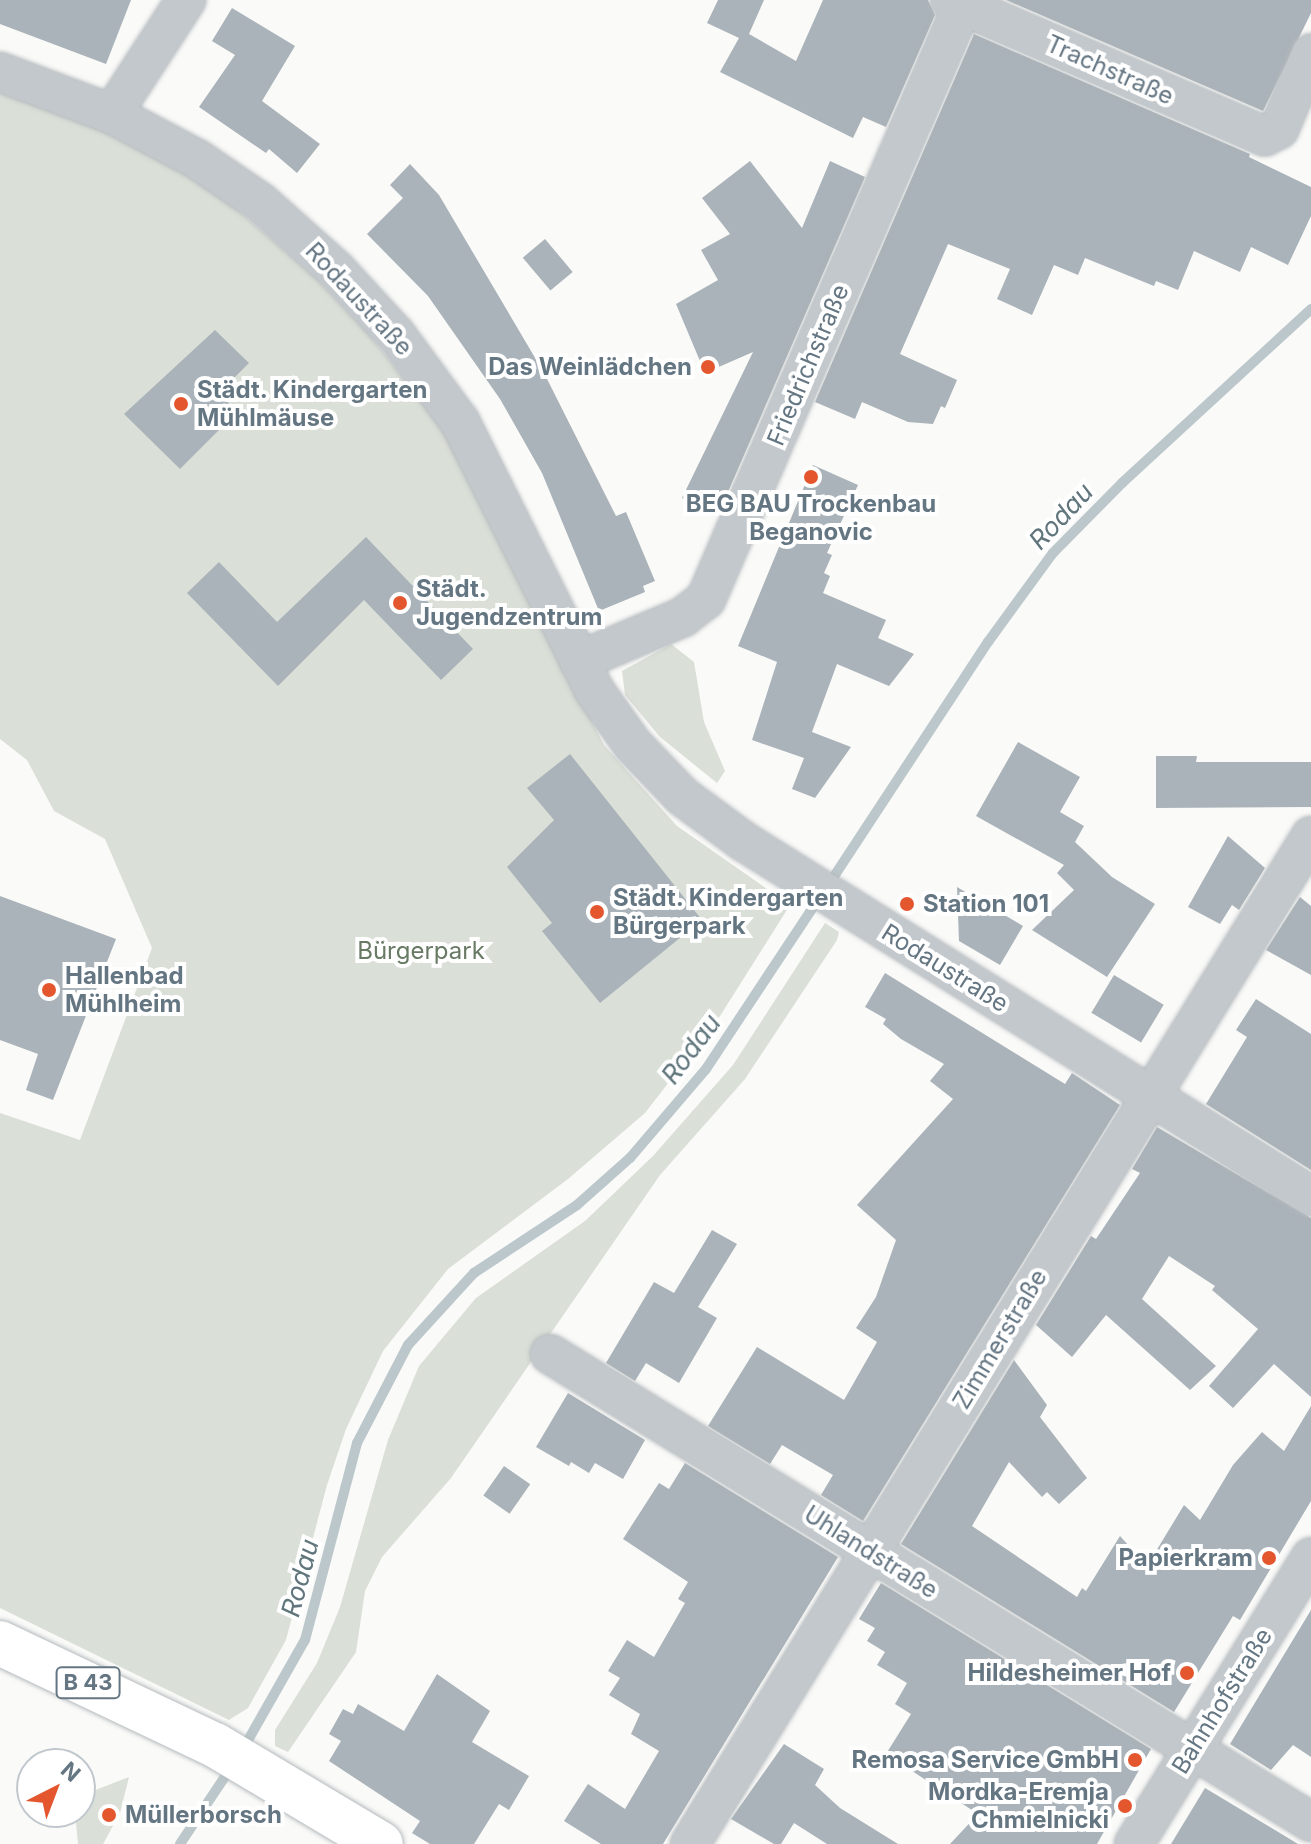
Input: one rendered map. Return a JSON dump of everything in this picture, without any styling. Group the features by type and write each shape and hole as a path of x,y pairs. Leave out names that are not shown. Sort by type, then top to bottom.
{"main road":[{"name":"B 43","path":"0,1643 215,1745 381,1844"}],"street":[{"path":"112,114 186,0"},
{"name":"Trachstraße","path":"959,2 1255,134 1271,135 1279,129 1311,54"},
{"name":"Friedrichstraße","path":"579,661 683,617 706,599 959,2"},
{"name":"Rodaustraße","path":"0,72 112,114 197,159 260,202 336,270 396,335 482,459 579,661 610,717 657,772 709,818 1311,1196"},
{"name":"Zimmerstraße","path":"690,1844 1311,836"},
{"name":"Uhlandstraße","path":"550,1354 1311,1822"},
{"name":"Bahnhofstraße","path":"1134,1844 1311,1557"}],"green space":[{"name":"Bürgerpark","path":"0,88 155,152 225,199 316,278 369,334 446,434 604,745 677,826 790,905 720,1016 645,1113 568,1179 448,1269 383,1351 346,1429 327,1485 286,1640 248,1708 229,1720 0,1608 0,1113 80,1140 152,948 105,839 54,811 27,760 0,739"},
{"path":"671,644 694,662 704,722 725,771 717,783 660,737 625,695 622,671"},
{"path":"825,923 839,932 837,940 745,1079 660,1175 451,1478 382,1557 365,1591 356,1652 288,1752 275,1746 275,1730 317,1663 340,1607 388,1440 419,1366 476,1298 585,1221 653,1156 733,1065"},
{"path":"129,1777 120,1813 103,1844 78,1844 76,1828 96,1828 96,1790"}],"building":[{"path":"0,0 131,0 106,64 0,24"},
{"path":"718,0 764,0 749,34 796,61 823,0 928,0 935,15 886,127 863,117 853,138 720,72 739,38 707,23"},
{"path":"1006,0 1311,0 1311,13 1263,111"},
{"path":"232,8 295,46 262,101 320,144 297,173 269,149 266,153 199,107 235,55 212,41"},
{"path":"974,34 1250,154 1249,157 1311,187 1311,216 1288,265 1251,247 1240,272 1194,251 1178,290 1156,281 1154,286 1085,258 1078,275 1054,265 1032,315 997,299 1010,269 948,244 900,354 957,380 945,408 941,406 933,424 908,422 862,402 855,419 815,402"},
{"path":"750,161 802,228 830,161 865,177 718,515 682,498 753,352 705,373 676,304 718,280 701,250 730,234 702,198"},
{"path":"410,164 439,195 544,373 616,516 626,512 655,581 643,586 645,592 599,611 542,473 500,399 428,296 367,234 403,198 390,185"},
{"path":"545,239 573,272 550,291 523,258"},
{"path":"215,330 249,363 219,393 231,405 219,416 226,423 180,469 124,414"},
{"path":"813,465 858,485 827,553 832,555 824,573 830,576 823,593 886,620 878,638 914,654 889,686 837,664 812,732 851,747 815,798 792,789 804,758 752,740 777,662 738,646"},
{"path":"366,537 473,649 441,680 364,600 278,686 187,593 219,562 277,622"},
{"path":"1018,742 1080,777 1060,812 1084,826 1075,842 1112,877 1155,904 1107,977 1032,930 1074,890 1057,873 1064,865 976,816"},
{"path":"570,754 702,920 600,1003 542,931 552,923 507,867 554,820 527,788"},
{"path":"1156,756 1197,756 1196,762 1311,762 1311,807 1156,808"},
{"path":"1228,836 1265,868 1239,910 1232,905 1220,924 1188,907"},
{"path":"957,887 1023,926 1000,965 959,941"},
{"name":"Hallenbad Mühlheim","path":"0,896 116,939 53,1100 26,1090 38,1054 0,1040"},
{"path":"1300,897 1311,906 1311,975 1266,950"},
{"path":"885,973 1065,1084 1072,1073 1120,1105 863,1521 821,1495 833,1475 782,1445 770,1464 708,1426 757,1347 844,1400 877,1342 856,1328 876,1297 896,1240 857,1205 953,1099 930,1081 944,1064 901,1039 883,1024 886,1019 865,1007"},
{"path":"1114,975 1164,1005 1141,1043 1091,1013"},
{"path":"1256,999 1311,1034 1311,1170 1206,1104 1247,1037 1236,1030"},
{"path":"1157,1127 1311,1218 1311,1397 1274,1364 1233,1408 1209,1386 1258,1329 1212,1290 1215,1286 1169,1256 1142,1299 1216,1366 1190,1390 1106,1315 1072,1357 1036,1325 1091,1236 1096,1239 1140,1173 1132,1169"},
{"path":"712,1230 737,1244 698,1307 717,1318 679,1383 646,1363 635,1381 606,1363 654,1282 674,1293"},
{"path":"1014,1360 1047,1405 1040,1417 1087,1478 1059,1504 1047,1492 1042,1497 1009,1462 972,1526 1077,1597 1082,1588 1086,1591 1120,1536 1147,1566 1184,1505 1200,1520 1233,1465 1262,1432 1284,1451 1311,1406 1311,1501 1240,1620 1233,1616 1174,1712 901,1544"},
{"path":"568,1393 645,1440 623,1479 595,1463 589,1473 571,1462 569,1466 536,1447"},
{"path":"685,1463 838,1557 663,1844 601,1844 564,1821 588,1784 625,1809 659,1751 631,1734 640,1714 609,1695 620,1678 608,1671 627,1640 654,1657 685,1603 678,1599 688,1582 623,1539 659,1483 669,1489"},
{"path":"504,1466 530,1484 510,1514 483,1495"},
{"path":"881,1583 1151,1749 1097,1844 950,1844 978,1814 886,1754 911,1714 895,1704 907,1683 877,1665 885,1652 867,1641 875,1628 859,1619"},
{"path":"1311,1610 1311,1757 1293,1745 1271,1770 1230,1744"},
{"path":"437,1674 490,1711 472,1742 529,1776 509,1810 499,1804 474,1844 430,1844 412,1833 420,1821 329,1761 341,1741 329,1734 343,1709 353,1714 358,1704 404,1731"},
{"path":"784,1744 824,1769 815,1785 840,1808 898,1844 827,1844 794,1823 781,1844 774,1844 731,1819"},
{"path":"1205,1788 1245,1812 1298,1844 1171,1844"}],"waterway":[{"name":"Rodau","path":"829,884 988,642 1053,553 1122,483 1311,309"},
{"name":"Rodau","path":"243,1749 305,1640 357,1443 408,1345 474,1273 577,1205 630,1158 706,1069 820,897"},
{"name":"Rodau","path":"180,1844 232,1766"}],"place":[{"name":"Das Weinlädchen","path":"708,367"},
{"name":"Städt. Kindergarten Mühlmäuse","path":"181,404"},
{"name":"BEG BAU Trockenbau Beganovic","path":"811,477"},
{"name":"Städt. Jugendzentrum","path":"400,603"},
{"name":"Station 101","path":"907,904"},
{"name":"Städt. Kindergarten Bürgerpark","path":"597,912"},
{"name":"Hallenbad Mühlheim","path":"49,990"},
{"name":"Papierkram","path":"1269,1558"},
{"name":"Hildesheimer Hof","path":"1187,1673"},
{"name":"Remosa Service GmbH","path":"1135,1760"},
{"name":"Mordka-Eremja Chmielnicki","path":"1125,1806"},
{"name":"Müllerborsch","path":"109,1815"}]}
